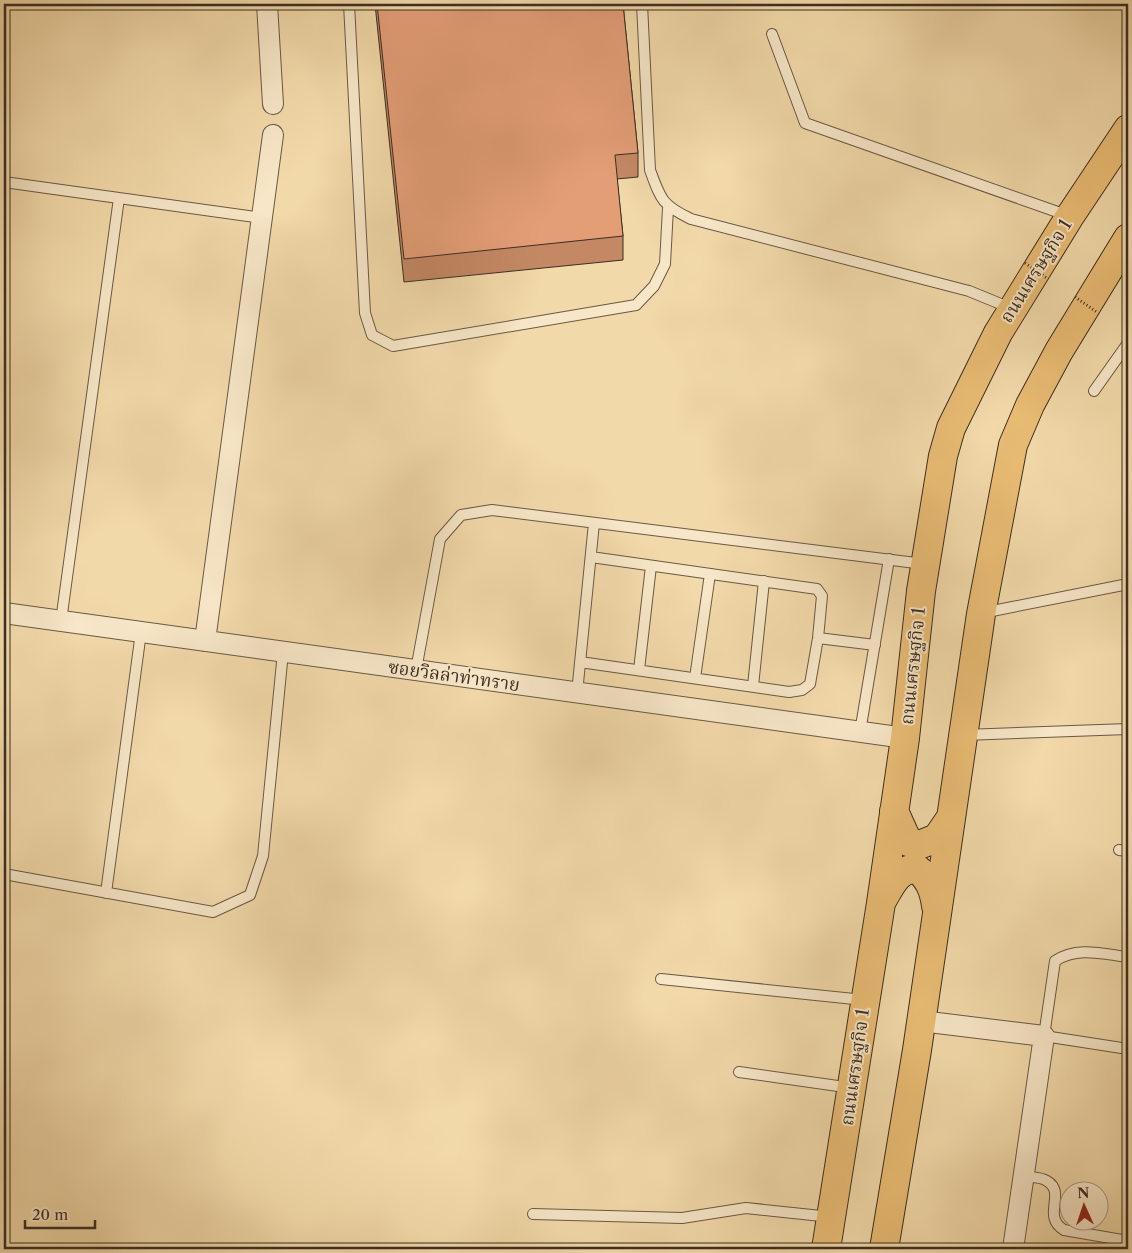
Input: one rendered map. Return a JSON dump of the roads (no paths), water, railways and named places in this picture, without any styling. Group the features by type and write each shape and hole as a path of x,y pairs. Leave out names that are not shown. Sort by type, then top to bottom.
{"main road":[{"name":"ถนนเศรษฐกิจ 1","path":"826,1249 881,902 905,738 926,564 943,456 952,428 998,333 1070,216 1128,128"},
{"path":"884,1249 921,1021 981,614 1013,445 1030,405 1059,351 1128,238"},
{"path":"894,811 908,842 920,846 937,838 950,819"},
{"path":"881,902 896,877 906,869 916,868 924,874 934,890 936,910"}],"street":[{"path":"266,4 273,104"},
{"path":"205,641 273,135"},
{"name":"ซอยวิลล่าท่าทราย","path":"4,613 905,738"},
{"path":"921,1021 1044,1036 1014,1249"}],"lane":[{"path":"350,4 365,313 372,335 393,346 636,305 654,286 665,264 668,208"},
{"path":"642,4 650,170 658,193 668,208 691,219 969,291 1013,309"},
{"path":"772,34 805,123 1070,216"},
{"path":"4,182 262,218"},
{"path":"61,621 119,198"},
{"path":"1094,391 1128,343"},
{"path":"416,670 440,539 461,515 492,510 926,564"},
{"path":"577,692 594,523"},
{"path":"580,662 789,692 802,690 810,684 818,638 822,596 817,589 591,557"},
{"path":"860,732 889,559"},
{"path":"639,670 651,566"},
{"path":"695,678 710,574"},
{"path":"753,686 764,581"},
{"path":"981,614 1128,584"},
{"path":"106,894 141,632"},
{"path":"818,638 875,645"},
{"path":"4,874 213,912 250,895 263,856 283,652"},
{"path":"963,735 1128,729"},
{"path":"1128,957 1082,951 1066,953 1055,961 1044,1036 1128,1049"},
{"path":"661,980 864,1000"},
{"path":"739,1072 853,1088"},
{"path":"1023,1176 1046,1179 1052,1185 1056,1194 1053,1218 1056,1226 1064,1230 1128,1241"},
{"path":"533,1214 682,1218 746,1208 832,1217"}]}
